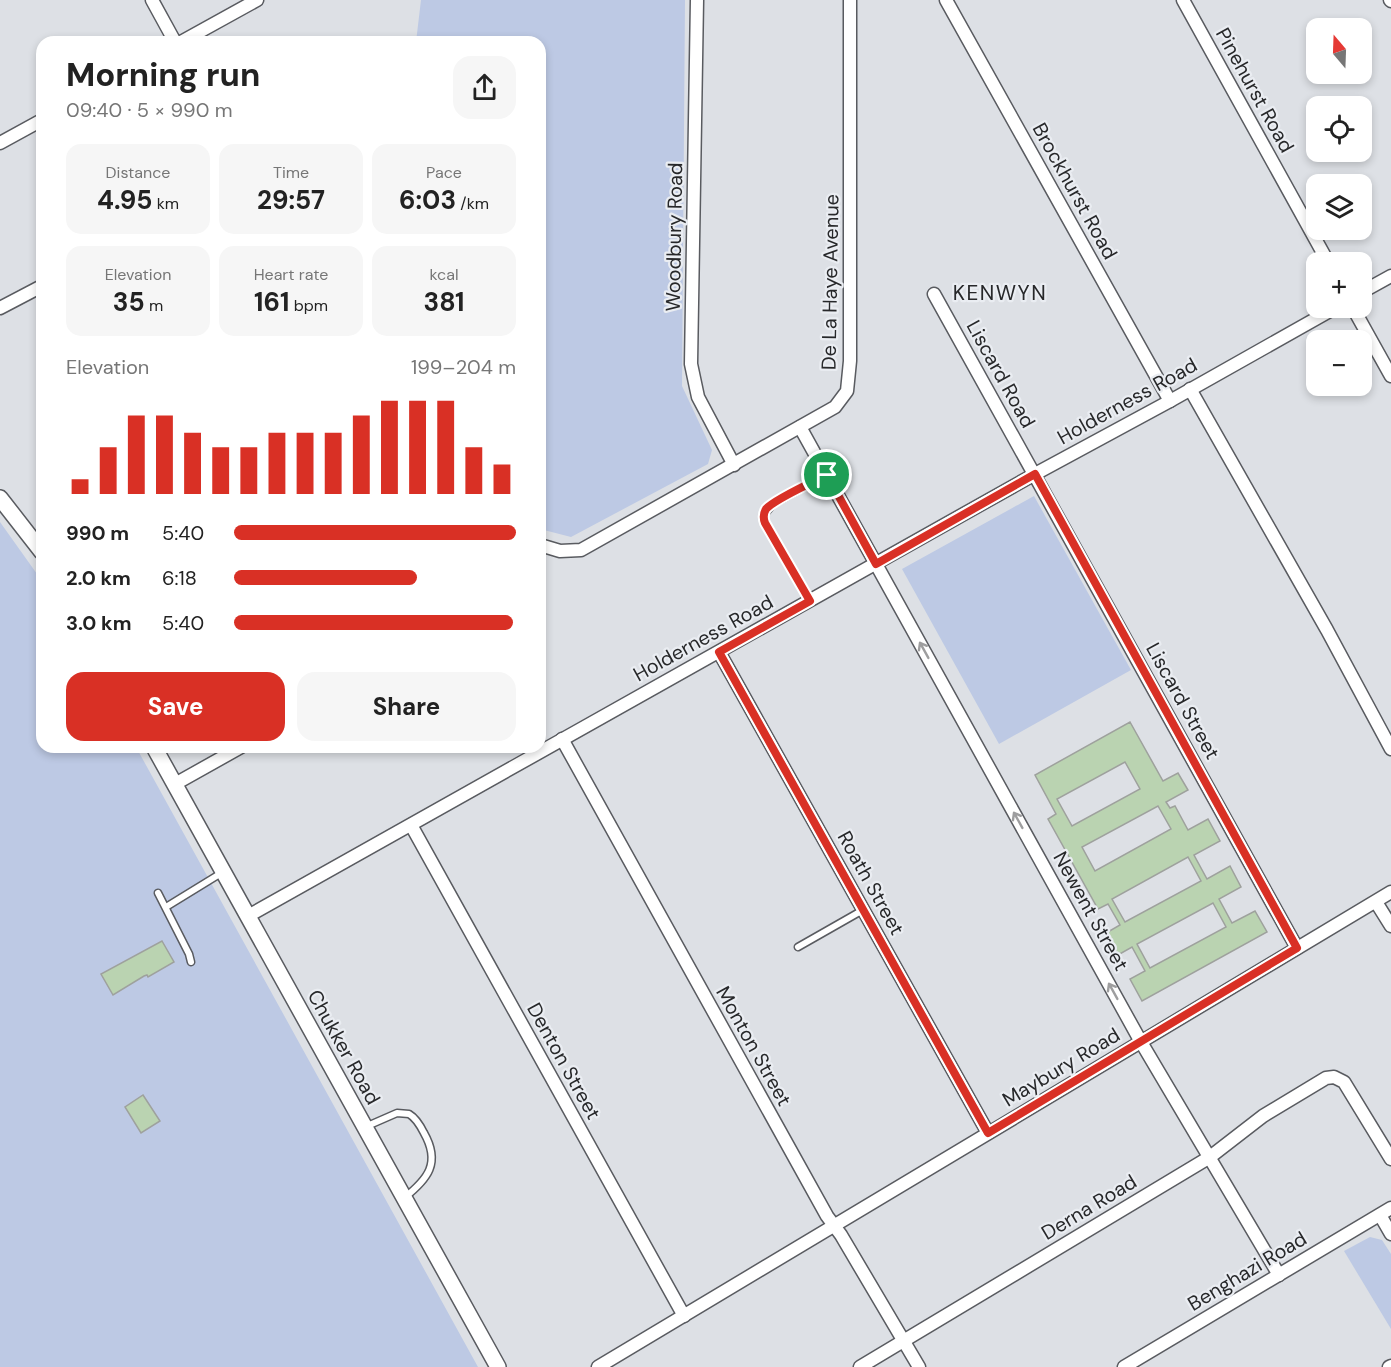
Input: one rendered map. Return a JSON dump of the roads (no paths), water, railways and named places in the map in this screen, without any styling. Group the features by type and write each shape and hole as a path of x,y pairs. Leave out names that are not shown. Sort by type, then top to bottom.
{"street":[{"path":"152,0 172,36"},
{"path":"193,36 256,0"},
{"name":"Woodbury Road","path":"697,0 691,364 698,397 734,465"},
{"name":"De La Haye Avenue","path":"546,547 560,551 581,550 835,407 847,390 849,378 850,0"},
{"name":"Brockhurst Road","path":"946,0 1170,401"},
{"name":"Pinehurst Road","path":"1183,0 1322,252"},
{"path":"0,143 36,123"},
{"path":"1372,286 1391,276"},
{"path":"0,308 36,289"},
{"name":"Liscard Road","path":"934,294 1035,474"},
{"name":"Holderness Road","path":"546,748 1317,318"},
{"path":"1359,318 1391,376"},
{"path":"1190,389 1322,620 1391,749"},
{"name":"Newent Street","path":"800,427 1141,1042 1279,1275"},
{"name":"Liscard Street","path":"1035,474 1297,948"},
{"path":"0,498 36,544"},
{"name":"Roath Street","path":"719,652 988,1133"},
{"name":"Monton Street","path":"562,739 834,1226 919,1367"},
{"name":"Chukker Road","path":"157,753 498,1367"},
{"path":"175,784 230,753"},
{"name":"Holderness Road","path":"248,916 537,753"},
{"name":"Denton Street","path":"411,825 684,1316"},
{"name":"Maybury Road","path":"597,1367 1391,892"},
{"path":"1376,902 1391,926"},
{"name":"Derna Road","path":"860,1367 1210,1157 1263,1116 1322,1080 1334,1077 1341,1079 1349,1088 1391,1159"},
{"name":"Benghazi Road","path":"1124,1367 1391,1208"},
{"path":"1380,1215 1391,1234"}],"lane":[{"path":"810,601 765,523 764,514 773,504 827,475"},
{"path":"166,907 224,872"},
{"path":"158,893 189,954 190,962"},
{"path":"798,947 863,910"},
{"path":"365,1127 397,1113 409,1114 418,1122 427,1138 432,1156 429,1171 420,1185 404,1198"}],"district":[{"name":"KENWYN","path":"1000,293"}]}
